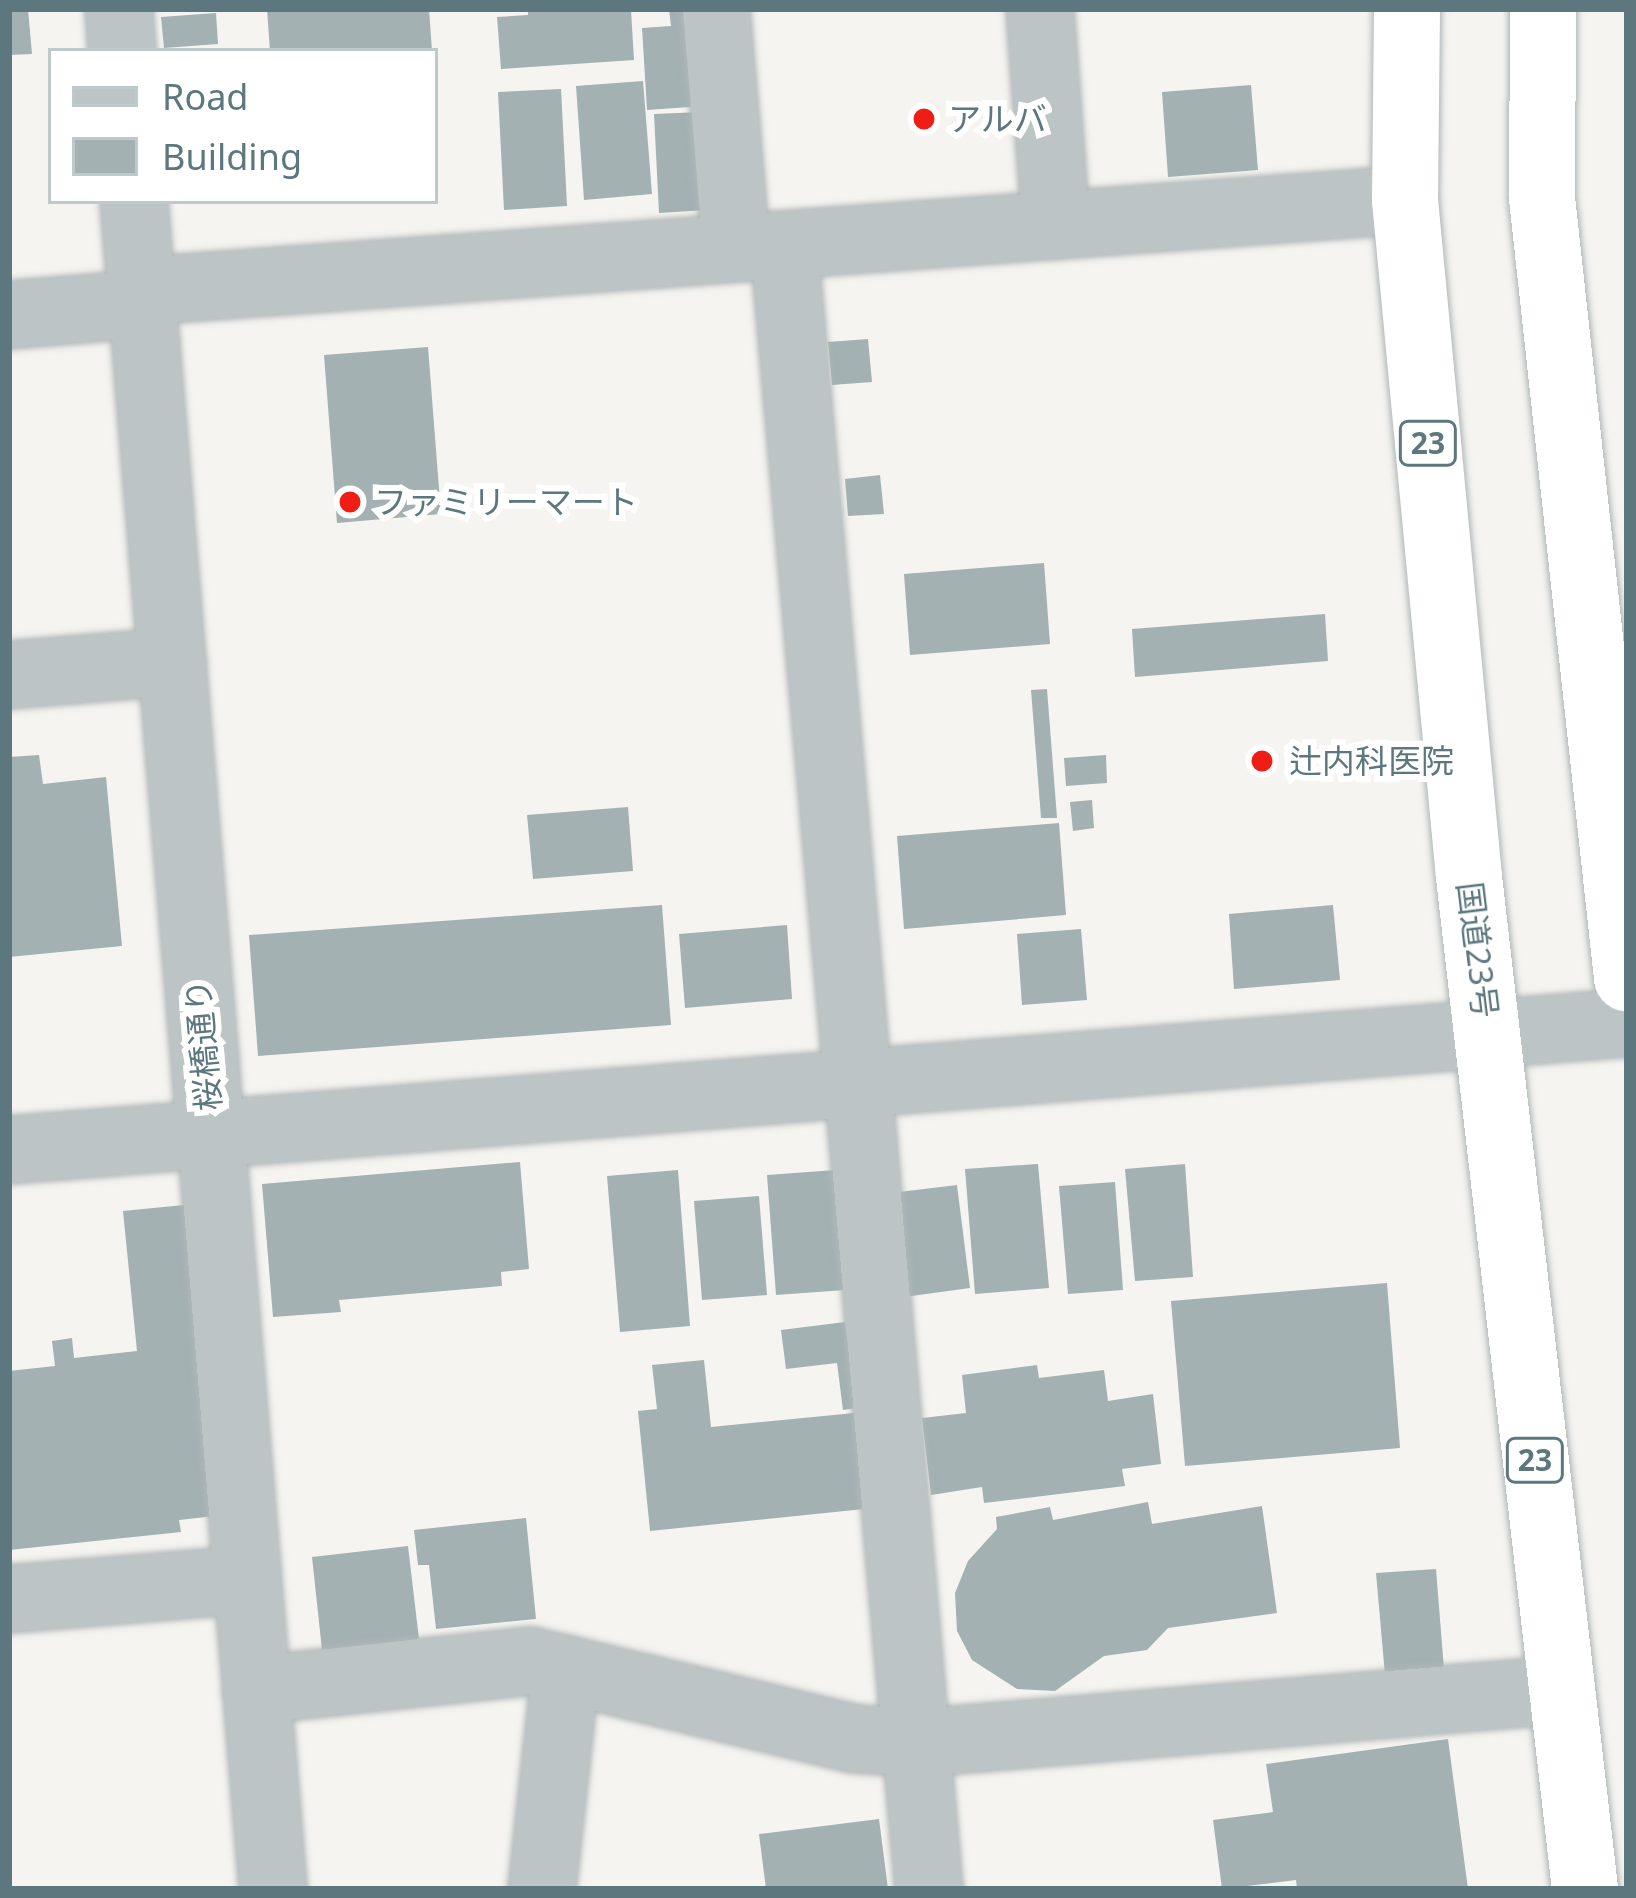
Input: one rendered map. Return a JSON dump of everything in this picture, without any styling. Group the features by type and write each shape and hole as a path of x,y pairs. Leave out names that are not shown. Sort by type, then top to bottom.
{"highway":[{"name":"国道23号","path":"1407,9 1405,200 1489,1031 1585,1889"},
{"path":"1543,9 1542,198 1627,978"}],"street":[{"path":"118,9 122,48"},
{"path":"716,9 760,246 860,1080 929,1889"},
{"path":"1040,9 1056,225"},
{"path":"9,315 142,298 760,246 1405,200"},
{"name":"桜橋通り","path":"134,204 273,1889"},
{"path":"9,675 172,662"},
{"path":"9,1150 1489,1031 1627,1024"},
{"path":"9,1599 247,1580"},
{"path":"256,1690 530,1661 856,1739 918,1743 1561,1690"},
{"path":"542,1889 566,1669"}],"building":[{"path":"9,9 28,9 32,54 9,55"},
{"path":"267,9 429,9 432,48 270,48"},
{"path":"528,9 631,10 634,60 501,69 497,17 528,15"},
{"path":"669,9 697,9 704,106 647,110 642,28 671,26"},
{"path":"216,13 218,44 164,48 161,17"},
{"path":"643,81 652,194 584,200 576,86"},
{"path":"1251,85 1258,170 1168,177 1162,92"},
{"path":"561,89 567,206 504,210 498,92"},
{"path":"702,112 707,210 659,213 654,114"},
{"path":"868,339 872,382 832,385 828,342"},
{"path":"428,347 441,514 337,523 324,355"},
{"path":"880,475 884,514 848,516 845,479"},
{"path":"1044,563 1050,644 910,655 904,574"},
{"path":"1325,614 1328,661 1135,677 1132,629"},
{"path":"1047,689 1057,818 1041,818 1031,690"},
{"path":"39,755 43,784 106,777 122,946 9,957 9,757"},
{"path":"1106,755 1107,783 1066,786 1064,758"},
{"path":"1092,800 1094,828 1073,831 1070,802"},
{"path":"628,807 633,871 533,879 527,815"},
{"path":"1059,823 1066,915 904,929 897,836"},
{"path":"662,905 671,1025 258,1056 249,935"},
{"path":"1333,905 1340,980 1234,989 1229,914"},
{"path":"787,925 792,999 685,1008 679,934"},
{"path":"1081,929 1087,1000 1022,1005 1017,934"},
{"path":"520,1162 529,1269 501,1272 502,1286 339,1300 341,1312 273,1317 262,1184"},
{"path":"1038,1164 1049,1288 975,1294 965,1169"},
{"path":"1185,1164 1193,1277 1135,1281 1125,1169"},
{"path":"678,1170 690,1326 620,1332 607,1176"},
{"path":"836,1170 845,1290 776,1295 767,1175"},
{"path":"1115,1182 1123,1290 1068,1294 1059,1186"},
{"path":"957,1185 970,1288 904,1297 891,1193"},
{"path":"759,1196 767,1295 702,1300 694,1201"},
{"path":"184,1205 215,1516 179,1520 181,1532 9,1550 9,1371 55,1366 52,1341 72,1338 74,1358 137,1351 123,1211"},
{"path":"1387,1283 1400,1448 1185,1466 1171,1301"},
{"path":"845,1322 856,1408 843,1410 837,1363 786,1369 781,1330"},
{"path":"704,1360 711,1427 854,1413 864,1509 650,1531 638,1411 657,1409 652,1365"},
{"path":"1037,1365 1039,1378 1104,1370 1108,1401 1153,1394 1161,1464 1122,1469 1125,1486 984,1503 982,1487 931,1495 922,1418 966,1413 962,1375"},
{"path":"1148,1502 1152,1524 1262,1506 1277,1613 1168,1628 1147,1650 1104,1656 1055,1691 1017,1689 972,1660 957,1631 955,1593 968,1561 997,1529 996,1517 1050,1507 1053,1520"},
{"path":"526,1518 536,1619 436,1629 429,1565 418,1565 414,1530"},
{"path":"408,1546 419,1639 322,1650 312,1557"},
{"path":"1436,1569 1444,1669 1385,1675 1376,1573"},
{"path":"1448,1739 1468,1889 1297,1889 1296,1880 1222,1889 1213,1820 1273,1812 1266,1764"},
{"path":"879,1819 888,1889 766,1889 759,1834"}],"place":[{"name":"アルバ","path":"924,119"},
{"name":"ファミリーマート","path":"350,502"},
{"name":"辻内科医院","path":"1262,761"}]}
